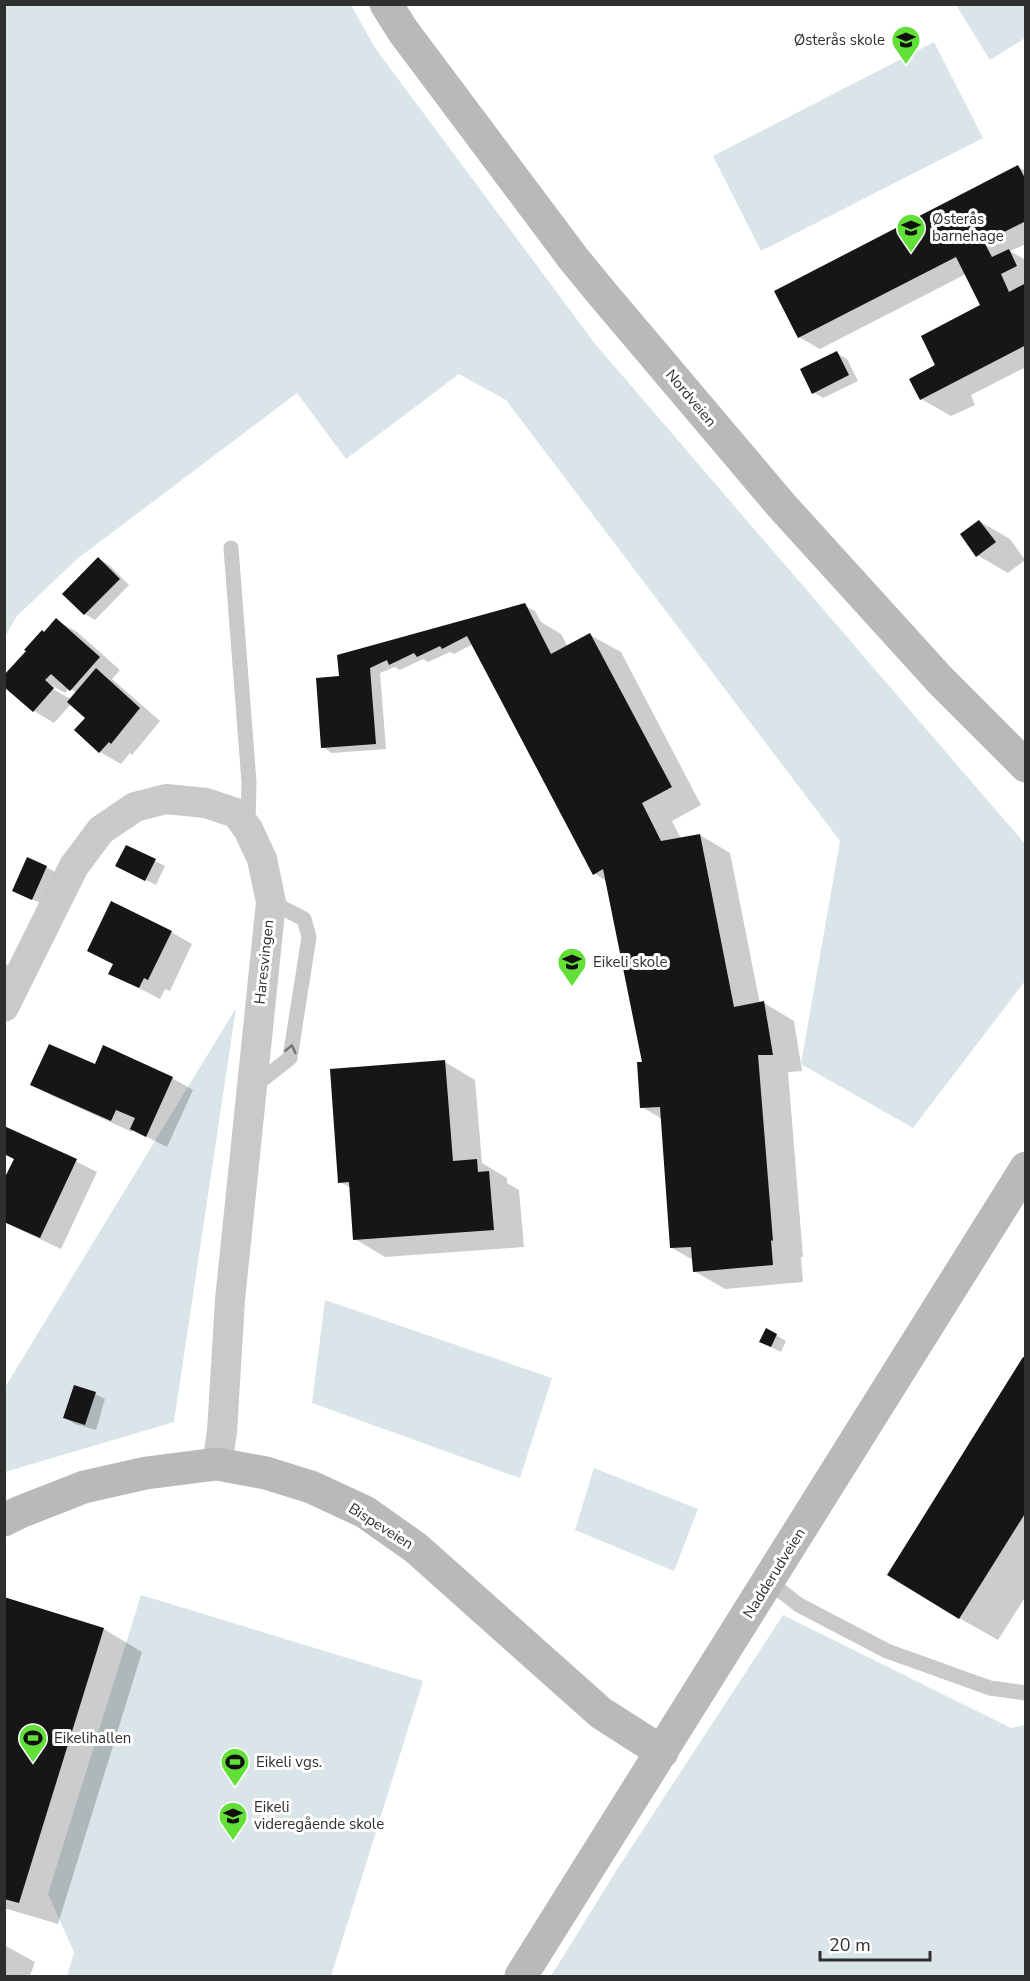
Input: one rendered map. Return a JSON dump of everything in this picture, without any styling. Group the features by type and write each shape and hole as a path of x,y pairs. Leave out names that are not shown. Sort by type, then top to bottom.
{"main road":[{"name":"Nordveien","path":"387,4 403,31 573,258 645,345 781,506 940,680 1026,766"},
{"name":"Nadderudveien","path":"521,1977 1026,1168"},
{"name":"Bispeveien","path":"4,1520 84,1487 146,1473 217,1464 266,1473 311,1487 364,1512 416,1548 601,1713 662,1752"}],"street":[{"name":"Haresvingen","path":"4,1007 74,866 101,830 135,807 166,799 206,803 236,813 248,829 262,859 271,903 230,1300 222,1432 217,1464"}],"lane":[{"path":"231,548 249,782 248,829"},
{"path":"251,1089 290,1058 309,937 303,919 271,903"},
{"path":"768,1581 799,1605 887,1651 990,1688 1026,1693"}],"shaded area":[{"path":"4,5 351,5 375,48 596,345 1025,844 1025,981 913,1128 801,1064 840,841 506,400 459,374 346,459 297,393 77,559 16,617 5,637"},
{"path":"956,5 1025,5 1025,38 990,60"},
{"path":"934,42 983,138 761,251 713,156"},
{"path":"236,1008 174,1422 5,1472 4,1389"},
{"path":"325,1300 552,1378 520,1478 312,1403"},
{"path":"594,1468 698,1509 674,1571 575,1530"},
{"name":"Eikeli vgs.","path":"141,1595 423,1681 331,1976 67,1976 74,1952 48,1894"},
{"path":"783,1615 1011,1728 1025,1725 1025,1976 551,1976 618,1868"}],"building":[{"path":"1018,165 1026,180 1026,221 984,242 992,257 1009,249 1017,266 1001,274 1009,292 1026,283 1026,345 920,400 909,379 935,365 921,336 980,305 956,257 798,338 774,291"},
{"path":"837,351 849,375 812,394 800,369"},
{"path":"979,520 996,542 976,557 960,534"},
{"path":"98,557 120,579 84,615 62,594"},
{"path":"525,603 551,654 590,633 672,787 642,803 661,841 700,834 734,1007 764,1001 773,1055 758,1055 773,1265 693,1272 691,1247 670,1248 660,1107 640,1108 637,1062 642,1062 603,869 593,875 467,636 442,649 440,646 417,657 414,653 389,665 387,660 370,668 376,744 321,748 316,678 339,676 337,655"},
{"path":"56,618 100,657 70,691 51,674 45,680 54,688 33,712 4,687 4,675 42,630 44,632"},
{"path":"96,668 140,708 111,744 109,742 99,753 74,730 85,718 67,702"},
{"path":"126,845 156,859 145,881 115,866"},
{"path":"27,857 47,866 32,900 12,891"},
{"path":"111,901 172,931 148,980 144,978 139,988 108,974 113,964 87,951"},
{"path":"49,1044 95,1064 103,1045 173,1077 146,1137 130,1129 135,1118 116,1110 111,1121 30,1085"},
{"path":"445,1060 453,1161 477,1159 478,1172 489,1171 494,1230 353,1240 349,1182 338,1183 330,1069"},
{"path":"4,1126 77,1159 40,1238 4,1222 4,1179 14,1159 4,1154"},
{"path":"766,1328 777,1334 771,1347 759,1342"},
{"path":"1023,1357 1026,1358 1026,1512 959,1619 887,1575"},
{"path":"74,1385 96,1392 85,1425 63,1418"},
{"name":"Eikelihallen","path":"4,1597 104,1628 19,1903 4,1899"}],"place":[{"name":"Østerås skole","path":"906,66"},
{"name":"Østerås barnehage","path":"911,254"},
{"name":"Eikeli skole","path":"572,988"},
{"name":"Eikelihallen","path":"33,1764"},
{"name":"Eikeli vgs.","path":"235,1788"},
{"name":"Eikeli videregående skole","path":"233,1842"}]}
